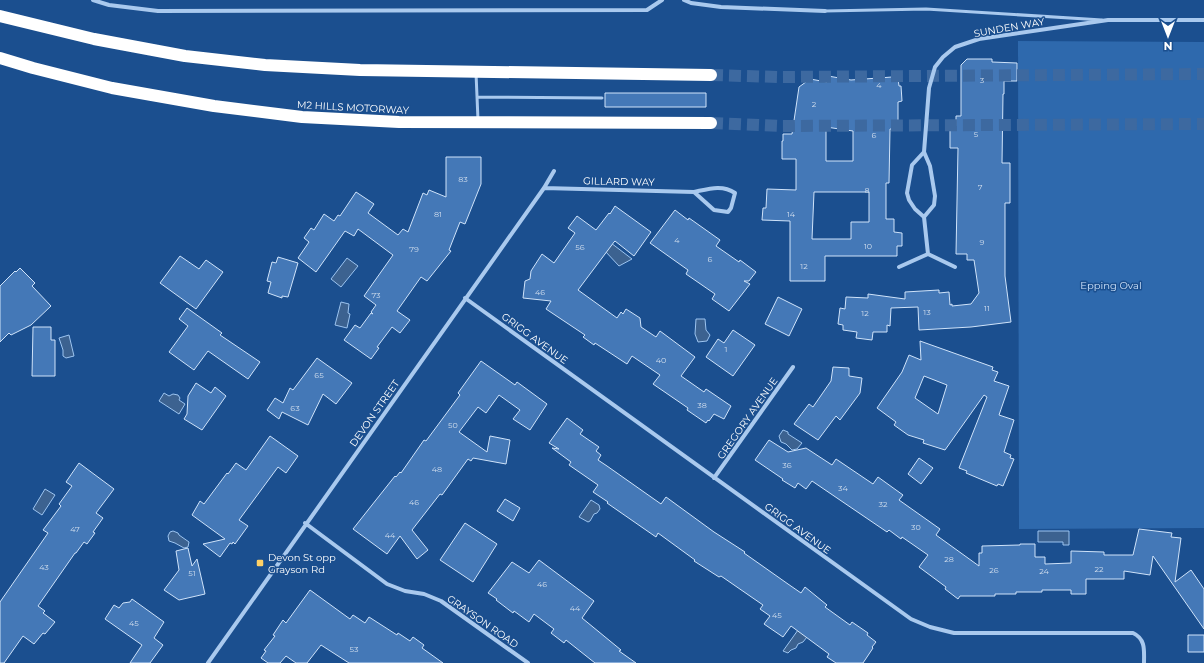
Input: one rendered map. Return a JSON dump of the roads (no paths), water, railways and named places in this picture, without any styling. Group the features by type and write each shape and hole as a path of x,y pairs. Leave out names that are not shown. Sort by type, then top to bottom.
{"highway":[{"path":"0,16 94,39 185,56 265,65 360,70 711,75"},
{"name":"M2 HILLS MOTORWAY","path":"0,58 112,88 214,106 302,117 399,122 711,123"}],"street":[{"path":"93,0 109,5 166,12 647,10 662,0"},
{"path":"684,0 691,3 721,7 825,11"},
{"name":"SUNDEN WAY","path":"924,217 934,205 935,196 930,166 924,152 929,88 935,67 943,57 955,47 978,39 1108,20 1204,20"},
{"path":"924,152 912,166 907,193 909,200 915,209 924,217 928,254"},
{"name":"DEVON STREET","path":"208,663 544,188 554,171"},
{"name":"GILLARD WAY","path":"544,188 694,192 715,187 729,189 735,193 731,208 728,212 714,210 694,192"},
{"path":"899,267 928,254 955,267"},
{"name":"GRIGG AVENUE","path":"465,298 910,619 930,628 954,633 1133,633 1140,637 1144,646 1144,663"},
{"name":"GREGORY AVENUE","path":"714,478 793,367"},
{"name":"GRAYSON ROAD","path":"305,524 387,584 405,591 424,594 441,601 528,663"}],"lane":[{"path":"825,11 926,9 1108,20"},
{"path":"476,72 478,122"},
{"path":"477,98 602,98"}],"tunnel":[{"path":"711,75 779,77 1204,74"},
{"path":"711,123 780,126 1204,124"}],"place":[{"name":"Devon St opp Grayson Rd","path":"260,563"}],"park label":[{"name":"Epping Oval","path":"1111,285"}]}
